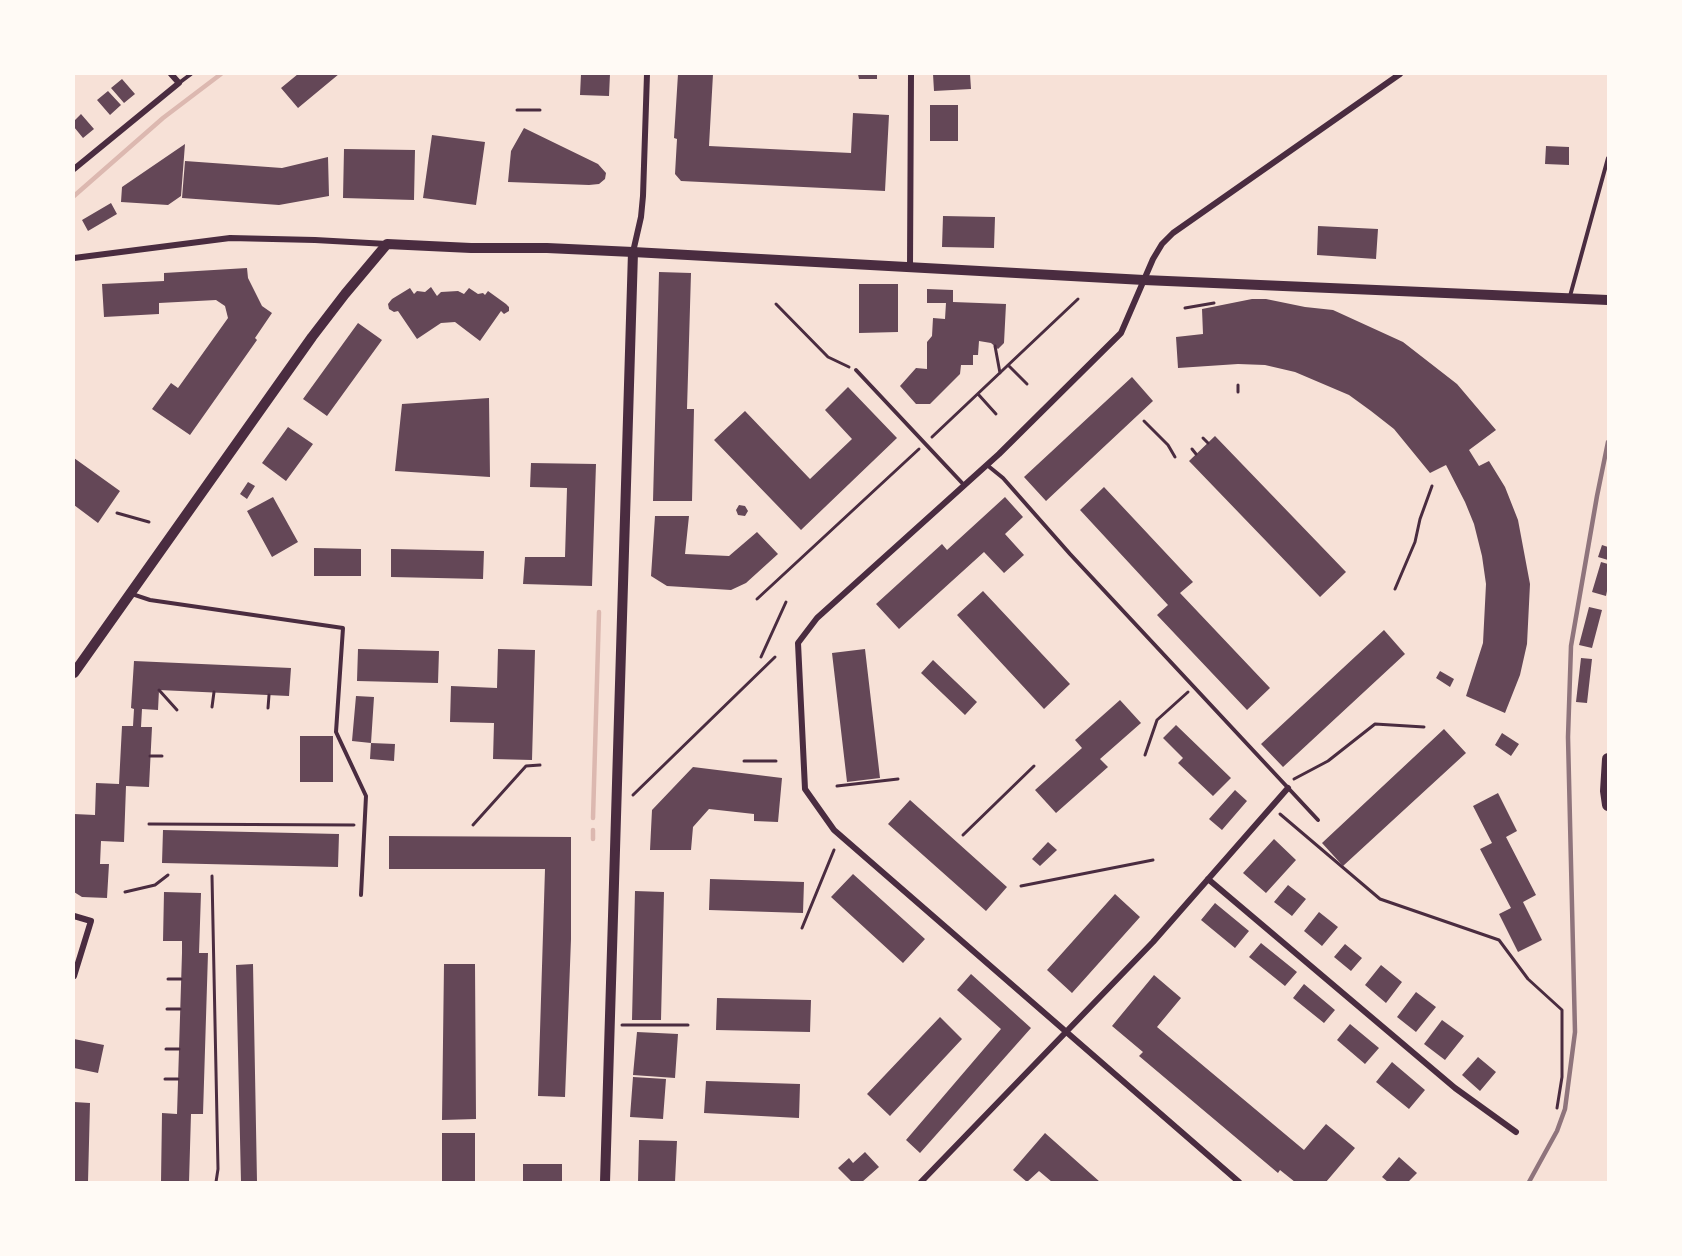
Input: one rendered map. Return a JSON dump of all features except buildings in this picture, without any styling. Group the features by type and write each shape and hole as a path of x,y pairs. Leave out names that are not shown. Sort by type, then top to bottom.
{"main road":[{"path":"74,673 312,337 387,244 471,248 547,248 1144,280 1608,300"},
{"path":"605,1182 633,252"},
{"path":"1608,759 1606,791 1608,805"}],"street":[{"path":"74,169 179,83 171,74"},
{"path":"633,252 643,196 647,74"},
{"path":"910,267 911,74"},
{"path":"1239,1182 834,830 805,789 798,644 817,618 987,464 1121,333 1162,244 1173,233 1400,74"},
{"path":"74,258 230,238 387,244"},
{"path":"921,1182 1153,942 1288,788"},
{"path":"1208,879 1455,1088 1516,1132"},
{"path":"74,916 91,921 74,976"}],"lane":[{"path":"179,83 191,74"},
{"path":"1569,300 1608,158"},
{"path":"856,370 964,485"},
{"path":"987,464 1318,820"},
{"path":"130,593 150,600 343,628 336,732 366,796 361,895"}],"path":[{"path":"517,110 540,110"},
{"path":"1185,308 1214,303"},
{"path":"776,304 828,357 856,370"},
{"path":"995,346 1000,373"},
{"path":"1008,365 1027,384"},
{"path":"1238,385 1238,392"},
{"path":"978,394 996,414"},
{"path":"1144,421 1168,445 1175,456"},
{"path":"1203,438 1208,443"},
{"path":"1192,449 1196,454"},
{"path":"1395,589 1415,542 1420,519 1432,486"},
{"path":"117,513 148,522"},
{"path":"761,657 786,602"},
{"path":"633,795 775,657"},
{"path":"1145,755 1157,720 1193,687"},
{"path":"159,690 177,710"},
{"path":"212,707 213,692"},
{"path":"268,695 268,708"},
{"path":"1288,788 1295,777 1328,761 1375,723 1424,727"},
{"path":"150,756 162,756"},
{"path":"744,761 776,761"},
{"path":"473,825 526,766 540,765"},
{"path":"963,835 1034,766"},
{"path":"837,786 898,779"},
{"path":"1272,806 1380,899 1499,940 1528,979 1562,1010 1562,1077 1557,1108"},
{"path":"149,824 365,825"},
{"path":"802,928 834,850"},
{"path":"1021,886 1153,860"},
{"path":"125,892 155,885 168,875"},
{"path":"212,876 216,1182"},
{"path":"168,978 181,979"},
{"path":"167,1009 180,1009"},
{"path":"622,1025 688,1024"},
{"path":"166,1048 179,1049"},
{"path":"165,1079 178,1079"}],"waterway":[{"path":"74,196 163,118 221,74"},
{"path":"593,818 599,612"},
{"path":"593,830 593,839"}],"railway":[{"path":"1529,1182 1557,1131 1565,1109 1575,1032 1568,737 1571,646 1608,442"}]}
